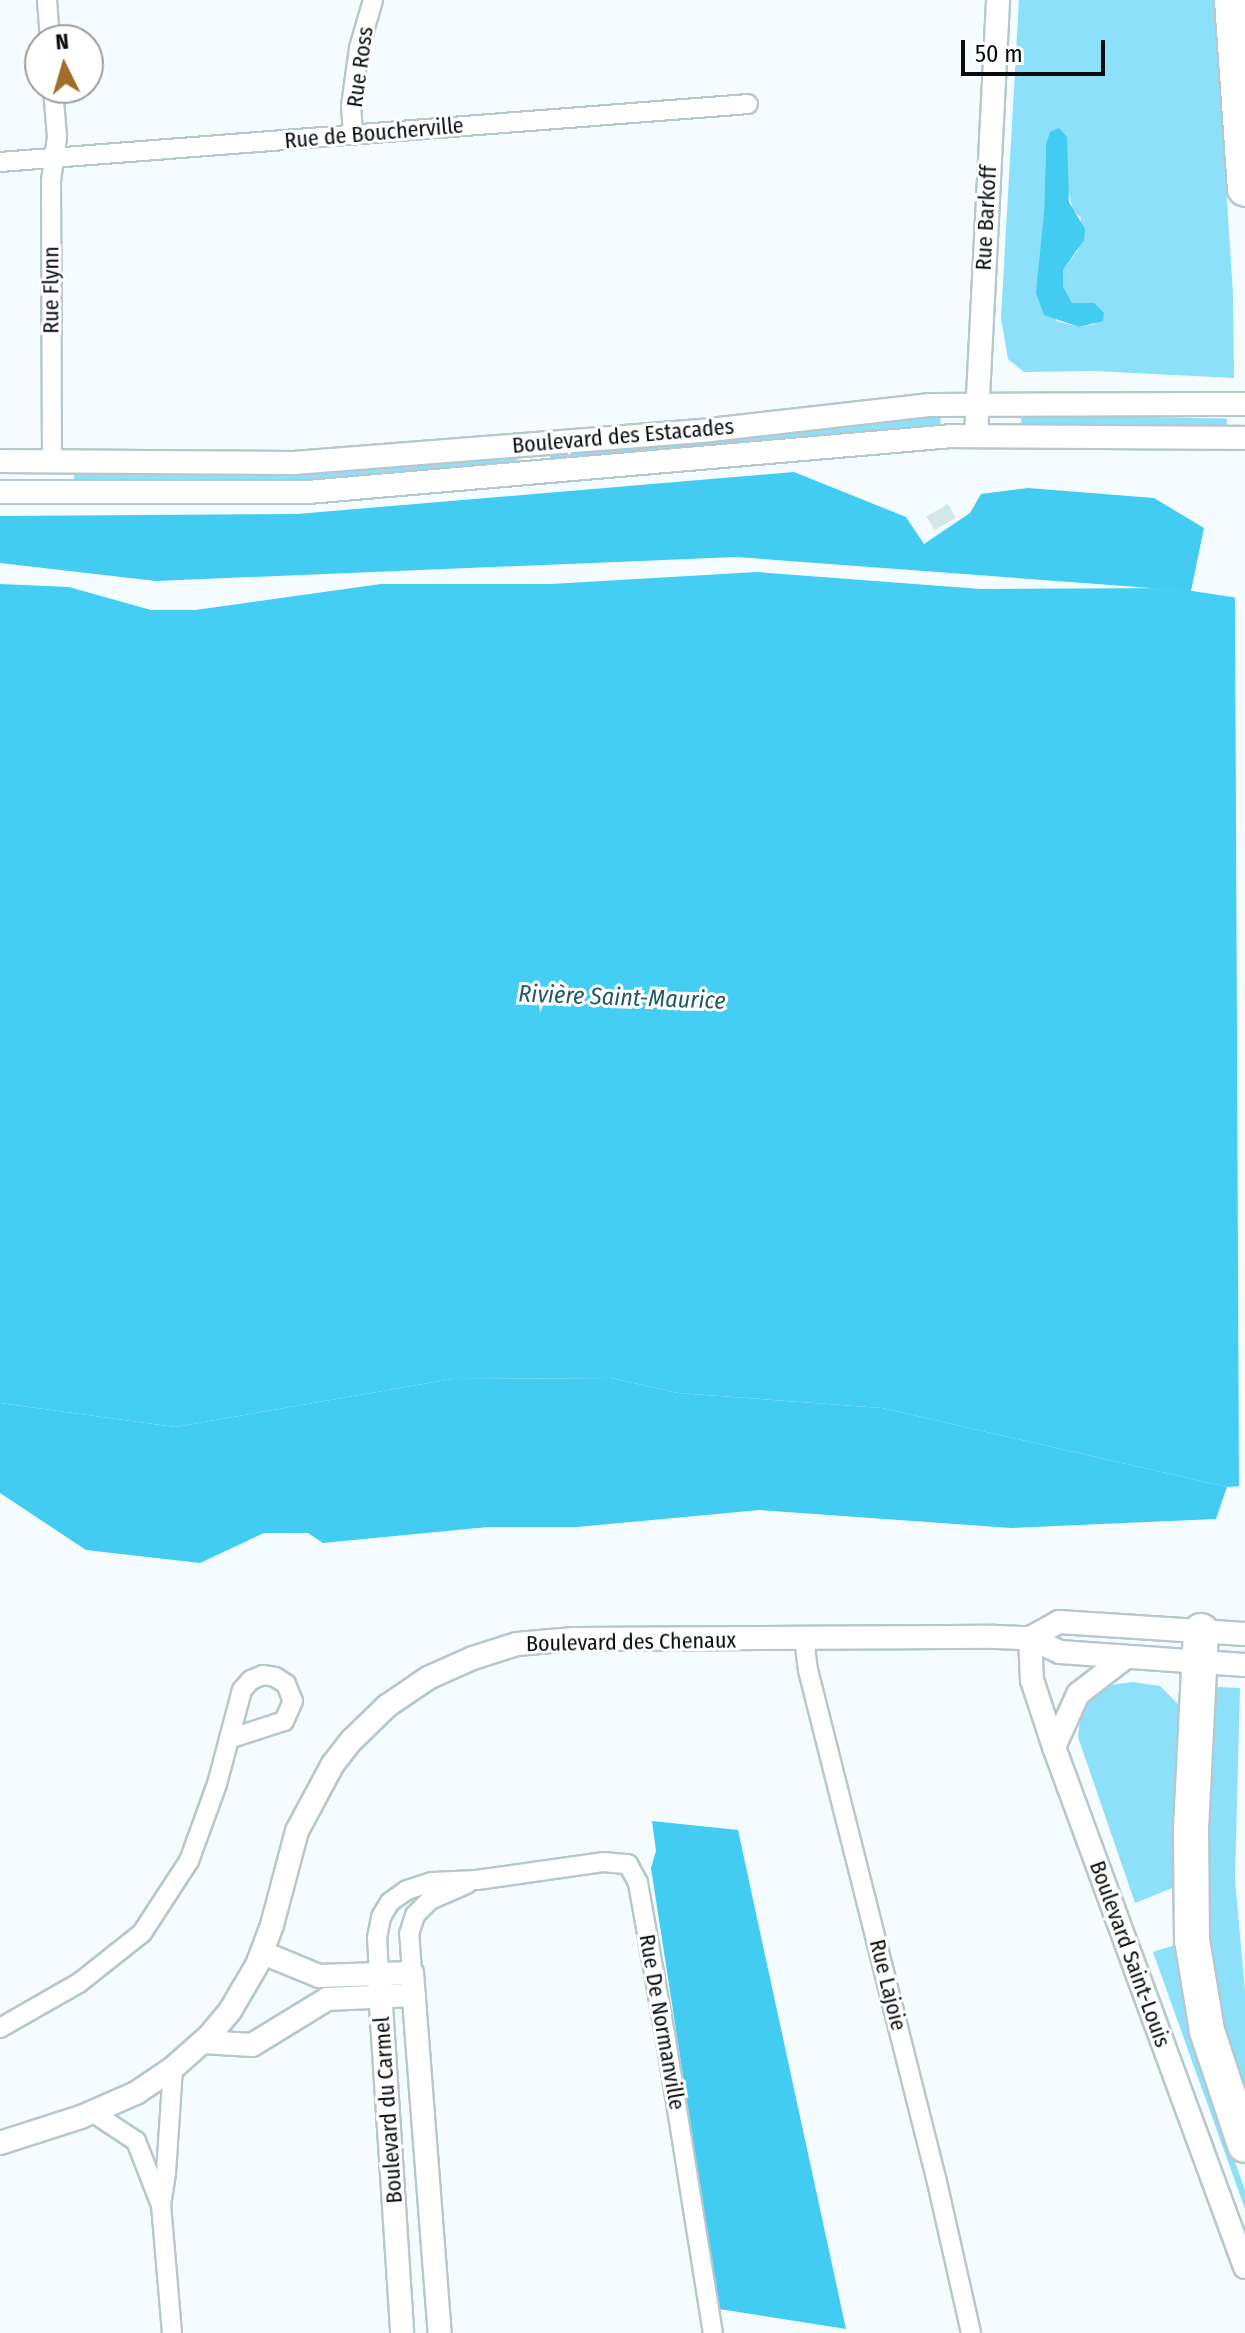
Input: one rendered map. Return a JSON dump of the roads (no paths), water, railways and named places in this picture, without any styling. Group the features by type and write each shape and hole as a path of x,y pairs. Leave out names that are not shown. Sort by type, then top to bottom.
{"highway":[{"path":"1232,0 1245,189"},
{"path":"1200,1647 1190,1850 1192,1940 1207,2031 1245,2145"}],"street":[{"path":"47,0 49,24"},
{"name":"Rue Ross","path":"353,134 351,106 359,48 373,0"},
{"name":"Rue Barkoff","path":"976,436 998,0"},
{"name":"Rue Flynn","path":"52,492 51,181 57,137 54,104"},
{"name":"Rue de Boucherville","path":"0,162 748,104"},
{"name":"Boulevard des Estacades","path":"0,461 311,462 710,430 929,405 1245,404"},
{"name":"Boulevard des Estacades","path":"0,492 308,492 976,436 1245,438"},
{"name":"Boulevard des Chenaux","path":"1030,1638 1059,1622 1200,1647 1245,1665"},
{"name":"Boulevard des Chenaux","path":"0,2143 92,2112 136,2093 173,2068 203,2042 236,2003 263,1953 297,1831 325,1776 352,1740 374,1718 428,1678 481,1655 537,1641 1030,1638 1060,1652 1126,1657 1200,1647 1245,1634"},
{"name":"Rue Lajoie","path":"804,1638 808,1670 937,2182 971,2333"},
{"name":"Boulevard Saint-Louis","path":"1030,1638 1032,1680 1054,1747 1245,2267"},
{"path":"1054,1747 1078,1694 1126,1657"},
{"path":"0,2028 79,1983 142,1933 189,1861 229,1739"},
{"name":"Rue De Normanville","path":"400,1894 432,1882 477,1880 603,1862 622,1862 633,1869 665,2034 713,2333"},
{"name":"Rue De Normanville","path":"419,1911 438,1896 477,1880"},
{"name":"Boulevard du Carmel","path":"400,1894 385,1909 378,1928 402,2333"},
{"name":"Boulevard du Carmel","path":"419,1911 409,1934 440,2333"},
{"path":"263,1953 319,1976 380,1986"},
{"path":"203,2042 252,2045 321,2001 380,1986 413,1984"},
{"path":"172,2333 161,2205 173,2068"},
{"path":"92,2112 136,2141 161,2205"}],"water":[{"name":"Rivière Saint-Maurice","path":"757,572 981,589 1173,588 1245,599 1245,1486 1227,1487 882,1408 678,1393 611,1378 452,1379 175,1427 0,1403 0,584 69,587 151,610 195,610 381,584 551,584"}]}
